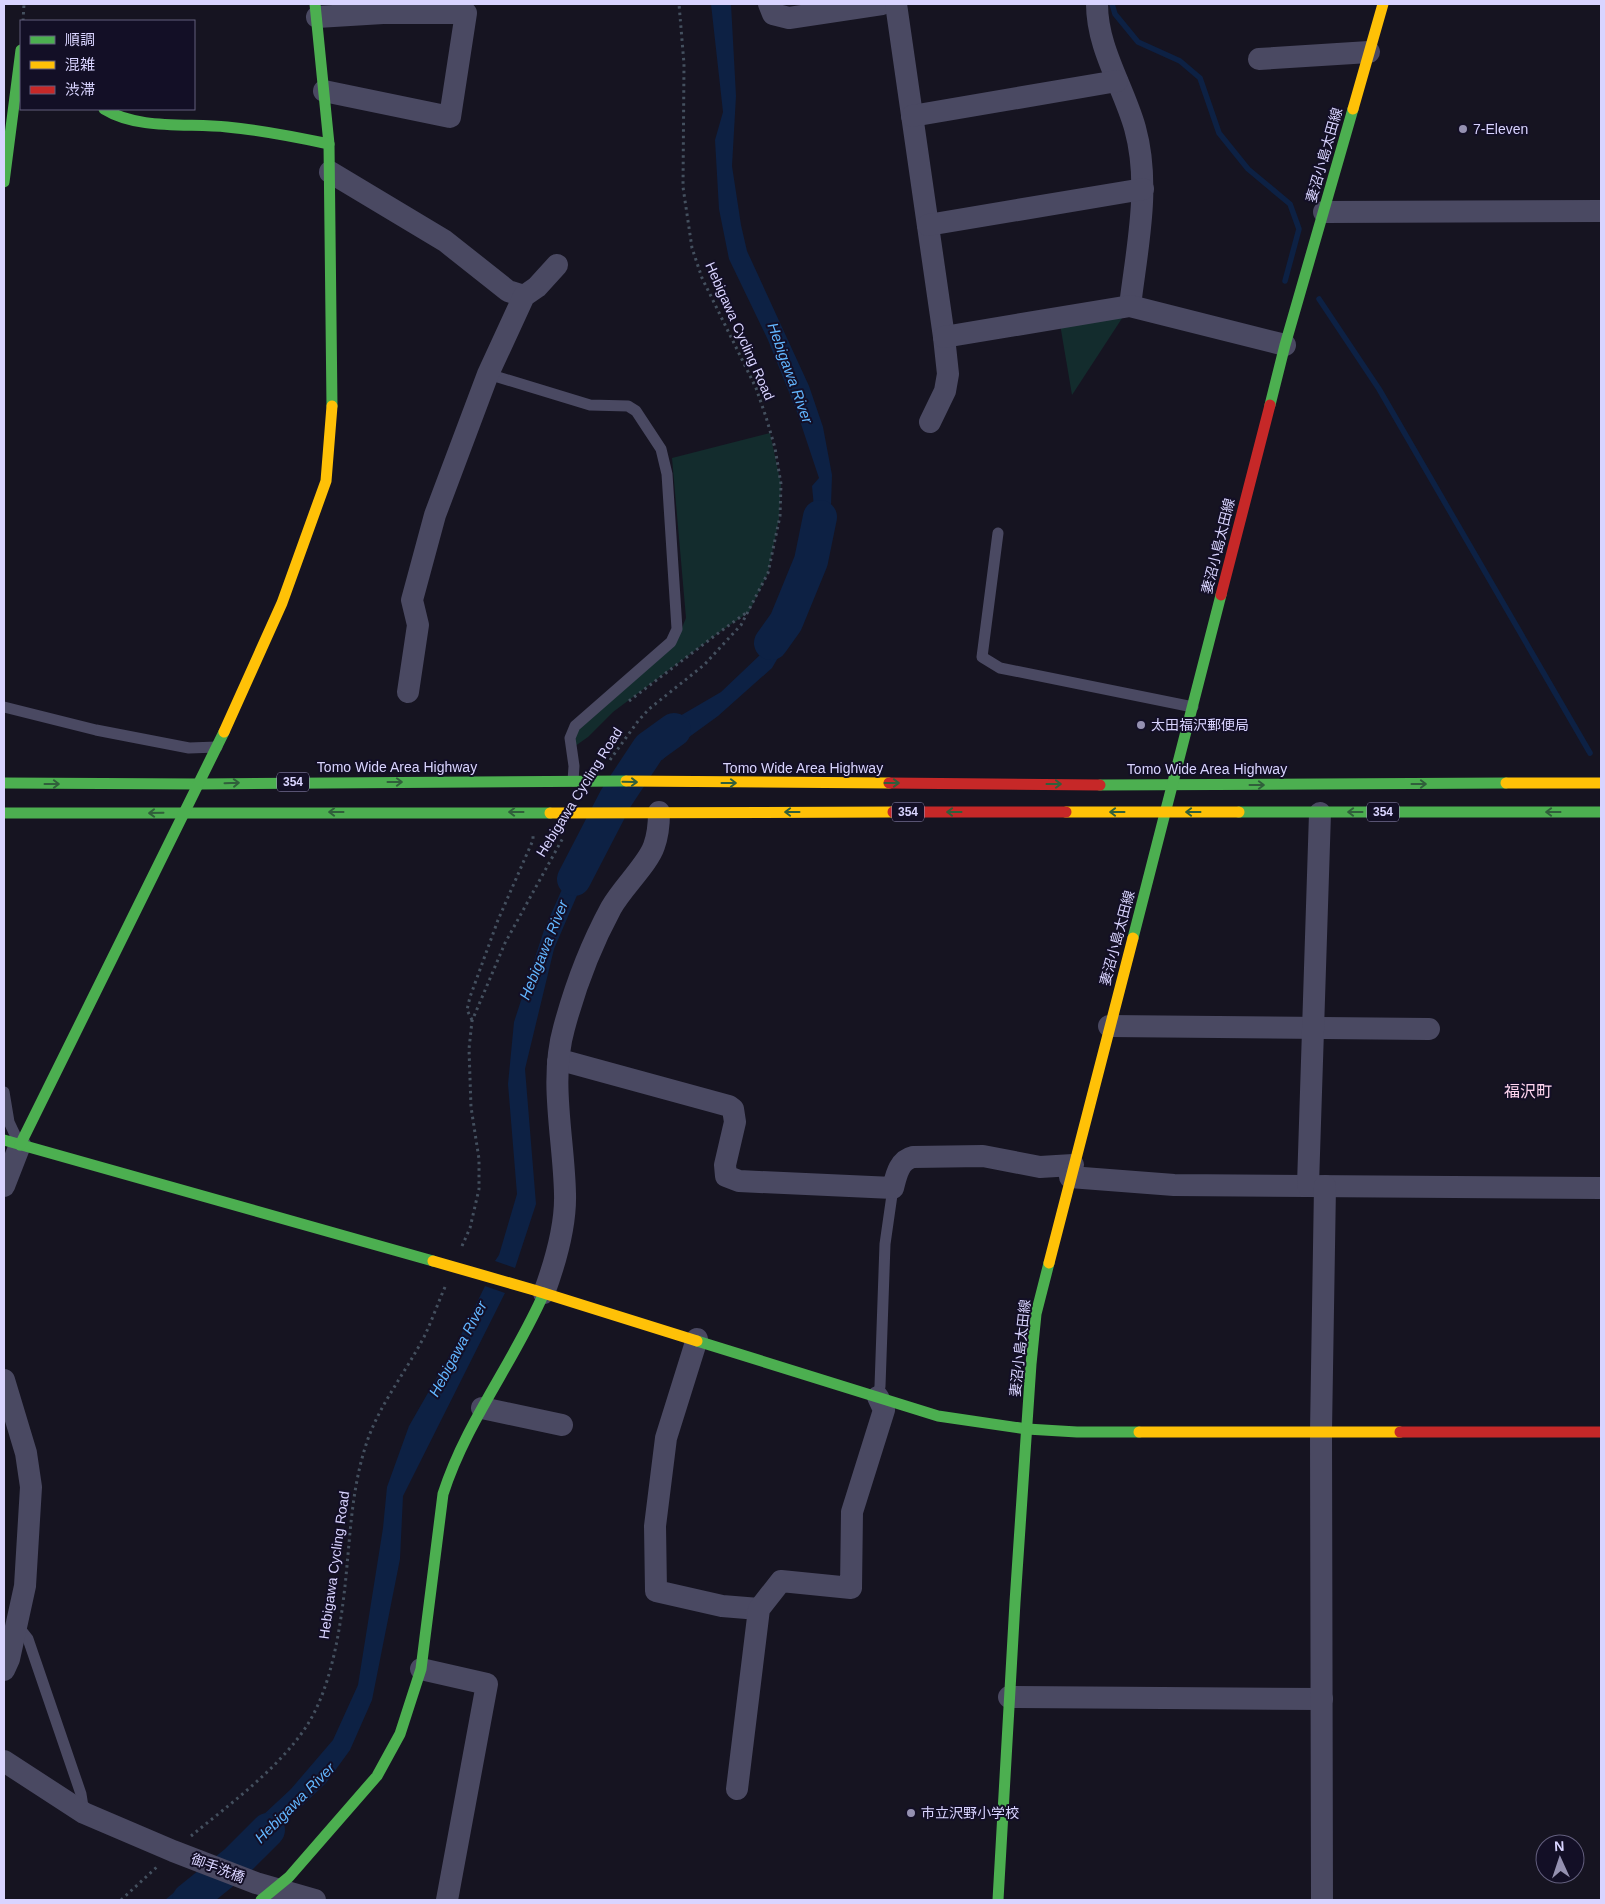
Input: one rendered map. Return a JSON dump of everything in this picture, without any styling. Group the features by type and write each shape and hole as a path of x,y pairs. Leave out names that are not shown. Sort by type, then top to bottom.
{"main road":[{"name":"妻沼小島太田線","path":"998,1900 1009,1697 1036,1314 1285,345 1383,4"},
{"path":"316,10 330,172 332,413 326,481 282,602 218,747 12,1142 456,1267 938,1416 1027,1429 1077,1432 1601,1432"},
{"path":"4,182 18,50"},
{"path":"106,110 115,116 138,122 228,127 329,144"},
{"name":"Tomo Wide Area Highway","path":"4,783 200,784 577,781 1173,785 1601,783"},
{"name":"354","path":"4,813 1601,812"},
{"path":"265,1891 289,1877 377,1776 400,1734 421,1669 443,1494 459,1448 538,1308 539,1292"}],"street":[{"path":"769,4 773,14 789,18 882,4"},
{"path":"896,4 948,374 946,391 930,422"},
{"path":"1097,4 1100,33 1135,128 1144,189 1130,306"},
{"path":"316,10 466,8 450,117 324,91"},
{"path":"1259,59 1369,52"},
{"path":"912,116 1117,81"},
{"path":"330,172 445,241 508,291 524,296"},
{"path":"928,225 1144,189"},
{"path":"1324,212 1601,211"},
{"path":"408,692 418,625 412,600 435,515 488,374 524,296 536,287 557,265"},
{"path":"944,337 1130,306 1285,345"},
{"path":"539,1292 558,1247 565,1196 558,1086 560,1044 573,997 611,907 643,865 654,847 658,829 655,812"},
{"path":"1320,812 1312,1028 1321,1431 1322,1900"},
{"path":"1109,1026 1429,1029"},
{"path":"558,1062 568,1062 729,1106 733,1109 735,1122 725,1165 726,1176 733,1180 892,1188 906,1158 951,1158 974,1155 1040,1167 1174,1185 1601,1188"},
{"path":"4,1186 12,1142"},
{"path":"697,1340 666,1438 655,1526 656,1591 722,1606 759,1609"},
{"path":"4,1380 26,1453 31,1487 25,1586 9,1659 4,1670"},
{"path":"737,1789 759,1609 781,1581 850,1588 852,1512 884,1410 878,1398"},
{"path":"482,1408 562,1425"},
{"path":"421,1669 487,1684 447,1900"},
{"path":"1009,1697 1322,1699"},
{"name":"御手洗橋","path":"4,1761 84,1813 265,1891 314,1900"}],"lane":[{"path":"488,374 590,405 628,406 636,411 661,449 668,474 677,629 671,642 575,726 570,738 577,781"},
{"path":"998,533 982,657 1000,668 1193,707"},
{"path":"4,707 96,730 189,748 218,747"},
{"path":"4,1092 12,1142"},
{"path":"878,1398 885,1244 892,1188"},
{"path":"16,1624 28,1639 81,1794 84,1813"}],"path":[{"path":"23,20 24,4"},
{"name":"Hebigawa Cycling Road","path":"607,765 648,709 704,665 741,625 768,573 779,519 781,484 775,448 756,388 702,278 692,248 683,187 684,64 679,4"},
{"path":"628,702 721,630 748,612"},
{"name":"Hebigawa Cycling Road","path":"462,1247 470,1228 479,1189 479,1159 471,1107 469,1049 472,1021 505,943 566,831"},
{"path":"472,1021 467,1010 470,997 498,920 533,840 533,832"},
{"name":"Hebigawa Cycling Road","path":"121,1900 272,1766 306,1727 329,1673 340,1623 352,1508 365,1447 385,1401 424,1336 448,1279"}],"green space":[{"path":"1130,306 1072,395 1059,318"},
{"path":"770,433 781,484 779,519 768,573 749,612 613,712 588,737 571,749 575,726 676,642 686,618 672,458"}],"water":[{"path":"711,4 731,4 736,96 732,166 741,225 747,251 809,386 823,427 832,475 830,536 816,592 772,668 718,716 674,748 662,760 626,760 673,720 721,692 761,654 794,603 811,561 815,518 812,486 819,478 797,412 768,340 729,259 719,209 715,140 723,112"},
{"path":"585,837 602,837 554,949 525,1069 536,1204 515,1268 495,1261 499,1255 517,1194 508,1084 514,1022 544,930"},
{"path":"485,1286 505,1293 403,1496 400,1559 372,1700 350,1750 326,1783 240,1865 219,1856 291,1789 333,1740 358,1685 383,1528 387,1487 409,1426 460,1337"},
{"path":"195,1875 214,1885 196,1900 165,1900"}],"waterway":[{"path":"1112,4 1115,14 1138,42 1180,61 1200,78 1219,133 1248,169 1290,204 1299,229 1285,281"},
{"path":"1319,299 1379,389 1590,753"},
{"name":"Hebigawa River","path":"771,643 786,622 811,561 820,517"},
{"name":"Hebigawa River","path":"574,879 616,798 649,748 674,730"},
{"name":"Hebigawa River","path":"189,1900 236,1862 268,1830"}],"traffic: fast":[{"path":"315,4 329,144 332,406"},
{"path":"4,182 20,58"},
{"path":"1270,405 1285,345 1353,109"},
{"path":"106,110 117,116 148,123 240,128 329,144"},
{"path":"1133,938 1221,595"},
{"path":"20,1145 224,732"},
{"path":"4,783 200,784 626,781"},
{"path":"1100,785 1506,783"},
{"path":"1239,812 1601,812"},
{"path":"4,813 550,813"},
{"path":"4,1140 433,1261"},
{"path":"998,1900 1031,1364 1036,1314 1049,1263"},
{"path":"261,1900 289,1877 377,1776 400,1734 421,1669 443,1494 464,1442 519,1343 544,1293"},
{"path":"697,1341 938,1416 1027,1429 1077,1432 1139,1432"}],"traffic: slow":[{"path":"1353,109 1383,4"},
{"path":"224,732 282,603 326,481 332,406"},
{"path":"626,781 889,783"},
{"path":"1506,783 1601,783"},
{"path":"550,813 893,812"},
{"path":"1066,812 1239,812"},
{"path":"1049,1263 1133,938"},
{"path":"433,1261 534,1290 697,1341"},
{"path":"1139,1432 1400,1432"}],"traffic: jam":[{"path":"1221,595 1270,405"},
{"path":"889,783 1100,785"},
{"path":"893,812 1066,812"},
{"path":"1400,1432 1601,1432"}],"place":[{"name":"7-Eleven","path":"1463,129"},
{"name":"太田福沢郵便局","path":"1141,725"},
{"name":"市立沢野小学校","path":"911,1813"}],"district":[{"name":"福沢町","path":"1528,1091"}]}
